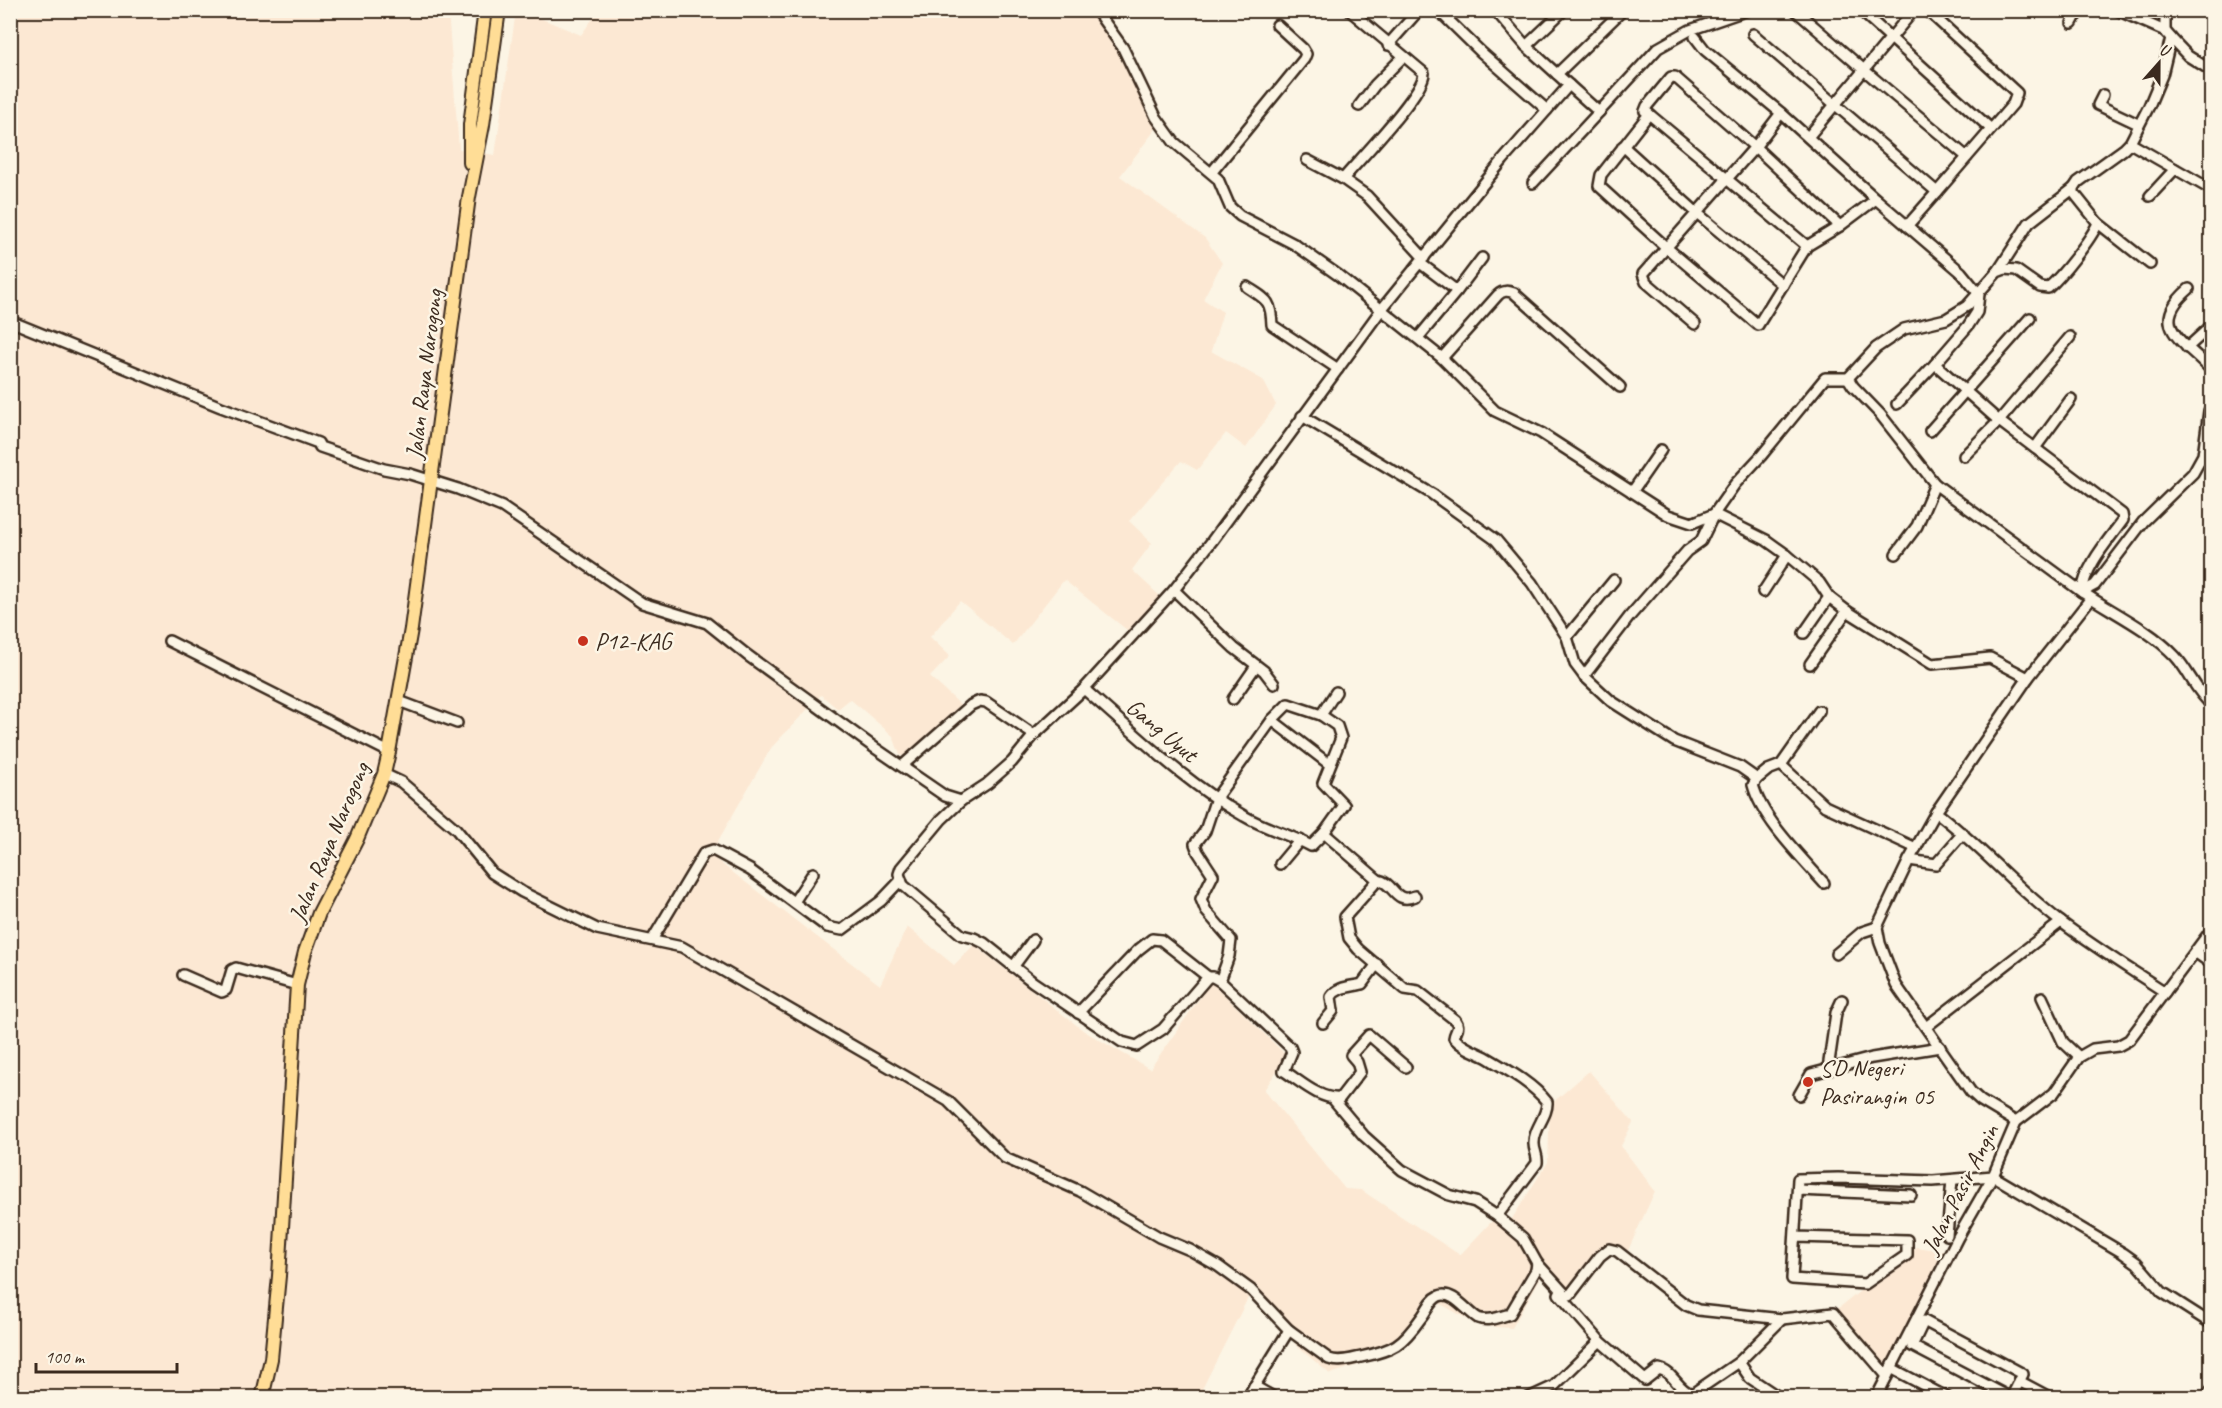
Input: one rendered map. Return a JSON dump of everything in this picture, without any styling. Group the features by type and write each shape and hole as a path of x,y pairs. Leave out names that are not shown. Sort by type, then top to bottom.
{"main road":[{"name":"Jalan Raya Narogong","path":"469,197 470,125 485,10"},
{"name":"Jalan Raya Narogong","path":"262,1398 270,1359 279,1276 297,985 304,952 319,913 357,838 384,774 389,752 399,701 469,197 483,125 499,10"}],"street":[{"path":"1096,10 1123,48 1156,117 1174,142 1212,172 1224,189 1226,202 1240,216 1294,244 1338,275 1442,358 1495,411 1541,433 1668,516 1692,523 1714,514 1766,540 1819,582 1829,597 1847,611 1932,664 1990,658 2028,678"},
{"path":"1343,179 1412,99 1424,78 1424,74 1349,10"},
{"path":"1388,45 1419,10"},
{"path":"1438,10 1546,110"},
{"path":"1495,10 1526,46 1599,112"},
{"path":"1526,46 1564,10"},
{"path":"1557,74 1623,10"},
{"path":"1533,183 1658,48 1690,30 1748,10"},
{"path":"1795,10 1967,157"},
{"path":"1860,10 1991,129"},
{"path":"1808,136 1914,10"},
{"path":"1907,226 2013,104 2017,93 1927,10"},
{"path":"2072,23 2079,10"},
{"path":"2117,10 2168,34 2188,56 2211,71"},
{"path":"1584,676 1630,616 1687,551 1701,541 1714,514 1735,484 1825,378 1848,378 1876,348 1904,329 1946,319 1967,306 1997,272 2029,224 2074,188 2078,182 2130,143 2162,75 2168,34 2165,10"},
{"path":"1212,172 1305,59 1306,54 1303,49 1277,25"},
{"path":"1753,33 1937,192"},
{"path":"1695,37 1706,50 1808,136 1876,199 1961,272 1979,294 1977,312 1935,364 1897,404"},
{"path":"1359,106 1375,85 1403,57"},
{"path":"1807,246 1645,111 1671,77 1675,77 1755,147 1840,226"},
{"path":"1208,977 1163,1029 1137,1046 1122,1042 1013,967 984,943 962,935 908,889 899,874 901,868 941,820 961,801 1012,762 1034,735 1084,689 1174,590 1381,310 1503,160 1569,85"},
{"path":"2103,95 2098,105 2138,124"},
{"path":"1695,324 1646,282 1643,274 1755,147 1781,113"},
{"path":"1649,114 1601,176 1599,186 1666,248 1758,325 1807,246 1840,226 1876,199"},
{"path":"2130,143 2211,190"},
{"path":"1623,146 1697,213 1784,285"},
{"path":"1307,160 1343,179 1367,196 1422,261 1458,291"},
{"path":"2151,196 2175,169"},
{"path":"2074,188 2074,193 2098,223 2150,264"},
{"path":"1997,272 2005,269 2016,270 2040,287 2048,288 2058,280 2090,239 2098,223"},
{"path":"1418,339 1482,258"},
{"path":"1247,287 1267,300 1272,309 1272,325 1338,369"},
{"path":"2189,289 2178,298 2168,317 2169,325 2187,348 2211,368"},
{"path":"1442,358 1501,292 1509,292 1514,293 1620,387"},
{"path":"1930,431 2030,318"},
{"path":"10,321 221,407 318,442 320,447 384,469 458,489 502,507 642,603 707,623 747,655 902,766 945,796 961,801"},
{"path":"2187,348 2210,327"},
{"path":"1964,456 1999,421 2070,337"},
{"path":"1935,364 1999,421 2122,514 2123,520 2091,567 2083,583 2082,592"},
{"path":"1848,378 1852,386 1880,414 1935,484 2082,592 2155,639 2175,657 2211,705"},
{"path":"2035,448 2071,399"},
{"path":"2082,592 2095,585 2143,522 2193,473 2203,455 2211,408"},
{"path":"1302,416 1432,494 1496,540 1532,583 1567,637 1575,664 1584,676 1611,701 1674,741 1740,767 1757,779"},
{"path":"1632,492 1661,450"},
{"path":"1896,554 1917,526 1935,484"},
{"path":"1763,592 1787,555"},
{"path":"1567,637 1614,580"},
{"path":"1174,590 1234,648 1264,671 1274,684"},
{"path":"1804,633 1829,597"},
{"path":"2016,1122 1981,1101 1971,1092 1896,985 1880,943 1877,927 1909,860 1936,813 2028,678 2091,598"},
{"path":"1810,664 1847,611"},
{"path":"169,641 389,752"},
{"path":"1233,699 1256,666"},
{"name":"Gang Uyut","path":"1084,689 1171,765 1216,798 1270,831 1300,840"},
{"path":"1321,715 1336,692"},
{"path":"399,701 457,723"},
{"path":"902,766 972,705 980,701 986,702 1034,735"},
{"path":"1220,981 1229,956 1231,940 1206,911 1201,899 1213,875 1198,852 1196,844 1205,831 1216,798 1272,720 1288,704 1321,715 1337,726 1341,738 1323,783 1344,805 1324,834 1311,846 1300,840 1280,864"},
{"path":"1819,711 1781,765 1768,770 1753,785 1756,797 1784,838 1824,883"},
{"path":"1272,720 1329,764"},
{"path":"1781,765 1825,806 1916,848"},
{"path":"384,774 400,782 456,829 492,873 522,892 597,929 682,946 948,1101 1005,1158 1080,1191 1159,1237 1190,1250 1218,1266 1251,1290 1289,1330 1323,1356 1335,1362 1386,1351 1399,1345 1432,1301 1440,1295 1449,1296 1479,1319 1494,1319 1510,1314 1537,1266"},
{"path":"1936,813 1963,832 1986,856 2061,922 2165,992"},
{"path":"1909,860 1936,864 1963,832"},
{"path":"1324,834 1402,898 1415,896"},
{"path":"652,940 704,853 713,850 750,870 827,927 842,930 881,901 902,880"},
{"path":"794,902 813,873"},
{"path":"1378,880 1345,917 1351,942 1405,989 1418,991 1455,1020 1459,1024 1454,1038 1461,1046 1511,1073 1547,1102 1547,1108 1533,1142 1537,1163 1497,1216"},
{"path":"1926,1027 2061,922"},
{"path":"1836,954 1862,932 1877,927"},
{"path":"2042,997 2063,1042 2079,1057 2093,1049 2118,1046 2129,1040 2211,929"},
{"path":"1078,1013 1138,950 1152,939 1161,940 1208,977 1220,981 1291,1049 1284,1071 1306,1086 1333,1099 1364,1136 1402,1170 1449,1195 1475,1202 1497,1216 1523,1238 1537,1266 1600,1341 1645,1380 1659,1369 1665,1370 1686,1393 1692,1394 1739,1362 1782,1318"},
{"path":"1013,967 1033,940"},
{"path":"2195,952 2211,964"},
{"path":"1323,1023 1333,1011 1331,997 1338,988 1362,984 1377,964"},
{"path":"183,975 222,992 226,990 234,968 297,985"},
{"path":"1828,1069 1836,1013 1842,1000"},
{"path":"1333,1099 1340,1098 1360,1072 1357,1062 1351,1056 1369,1035 1406,1067"},
{"path":"1799,1095 1811,1074 1872,1058 1940,1047"},
{"name":"Jalan Pasir Angin","path":"1876,1398 1958,1237 1994,1176 2016,1122 2054,1093 2079,1057"},
{"path":"1795,1237 1907,1240 1907,1255 1864,1284 1792,1279 1798,1179 1952,1180 1994,1176 2114,1247 2137,1263 2162,1292 2211,1324"},
{"path":"1901,1180 1901,1194"},
{"path":"1947,1235 1952,1180"},
{"path":"1798,1190 1911,1195"},
{"path":"1537,1266 1567,1296 1600,1256 1609,1250 1617,1251 1692,1308 1782,1318 1834,1314 1889,1372 1948,1398"},
{"path":"1924,1321 2023,1374 2011,1397 1912,1346 1924,1321"},
{"path":"1247,1398 1289,1330"},
{"path":"1528,1398 1554,1386 1600,1341"},
{"path":"1739,1362 1750,1378 1780,1398"},
{"path":"2019,1381 2050,1398"},
{"path":"1254,1386 1275,1398"},
{"path":"2205,1398 2211,1389"}],"shaded area":[{"path":"599,10 1100,11 1140,69 1161,122 1120,176 1205,238 1222,263 1203,299 1223,312 1211,351 1263,380 1276,405 1246,448 1226,433 1197,470 1181,461 1129,521 1152,543 1132,570 1162,598 1132,634 1064,580 1013,645 960,601 930,637 950,656 930,677 963,707 910,759 900,755 893,736 850,699 838,709 821,695 771,748 710,855 880,985 907,927 954,965 974,945 1084,1031 1150,1069 1211,982 1287,1056 1264,1090 1345,1189 1361,1190 1460,1255 1493,1220 1508,1225 1548,1162 1550,1105 1589,1071 1633,1122 1621,1146 1655,1191 1626,1255 1605,1244 1567,1290 1543,1273 1512,1328 1480,1326 1439,1303 1396,1353 1330,1374 1299,1348 1250,1294 1198,1397 11,1397 10,11 448,11 459,149 495,155 516,11 523,11 581,35"},
{"path":"1916,1247 1948,1252 1884,1371 1835,1311"}],"place":[{"name":"P12-KAG","path":"583,641"},
{"name":"SD Negeri Pasirangin 05","path":"1808,1082"}]}
